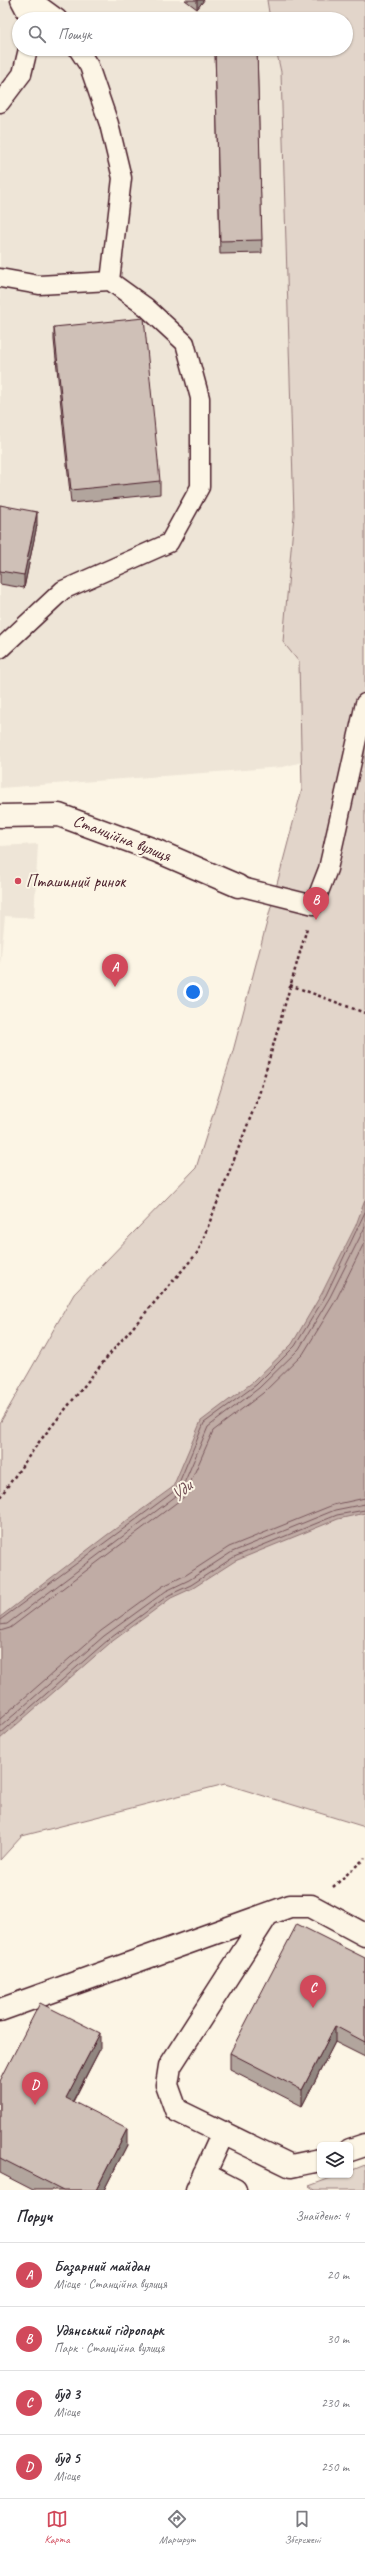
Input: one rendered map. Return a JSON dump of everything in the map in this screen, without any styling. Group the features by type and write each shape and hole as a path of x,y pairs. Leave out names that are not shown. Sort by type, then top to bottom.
{"street":[{"name":"Станційна вулиця","path":"0,816 59,815 157,851 238,886"},
{"path":"0,2010 290,1906 312,1906 365,1935"},
{"path":"267,1915 170,2066 167,2085 176,2110 291,2166 317,2161"},
{"path":"223,2133 200,2182 235,2190"},
{"path":"353,2149 365,2145"}],"lane":[{"path":"20,0 26,12"},
{"path":"32,0 48,12"},
{"path":"0,103 22,74 26,56"},
{"path":"83,56 89,66 109,124 122,178 110,281"},
{"path":"0,278 39,285 110,281 146,307 186,343 200,398 200,487 169,543 63,590 0,649"},
{"path":"238,886 314,905 328,869 365,703"}],"path":[{"path":"0,1497 38,1442 109,1355 198,1252 258,1098 314,905"},
{"path":"290,985 365,1013"},
{"path":"312,1906 365,1858"}],"shaded area":[{"path":"0,0 267,0 269,12 12,12 12,56 278,56 281,72 302,762 283,767 0,788"},
{"path":"267,0 365,0 365,1827 225,1784 22,1836 0,1860 0,1423 74,1294 196,1168 233,1051 302,789 299,662 283,642 294,515 281,72 278,56 353,56 353,12 269,12"},
{"name":"Пташиний ринок","path":"38,844 34,918 5,916 0,966 0,846"},
{"path":"365,2165 365,2190 315,2190 309,2186 331,2178 353,2178 353,2170"}],"water":[{"name":"Уди","path":"365,1200 365,1513 338,1519 235,1561 193,1588 171,1598 110,1643 0,1739 0,1617 107,1535 173,1487 201,1421 253,1382 292,1344 322,1293 356,1225"}],"building":[{"path":"215,56 257,56 262,240 220,241"},
{"path":"144,318 160,481 71,490 54,327"},
{"path":"0,505 37,512 24,575 0,571"},
{"path":"297,1924 365,1958 365,2042 335,2026 302,2090 230,2053"},
{"path":"40,2003 100,2033 66,2098 127,2129 96,2190 63,2190 0,2158 0,2081"}],"place":[{"name":"Пташиний ринок","path":"18,881"},
{"name":"Удянський гідропарк","path":"316,920"},
{"name":"Базарний майдан","path":"115,987"},
{"name":"буд 3","path":"313,2008"},
{"name":"буд 5","path":"35,2105"}]}
